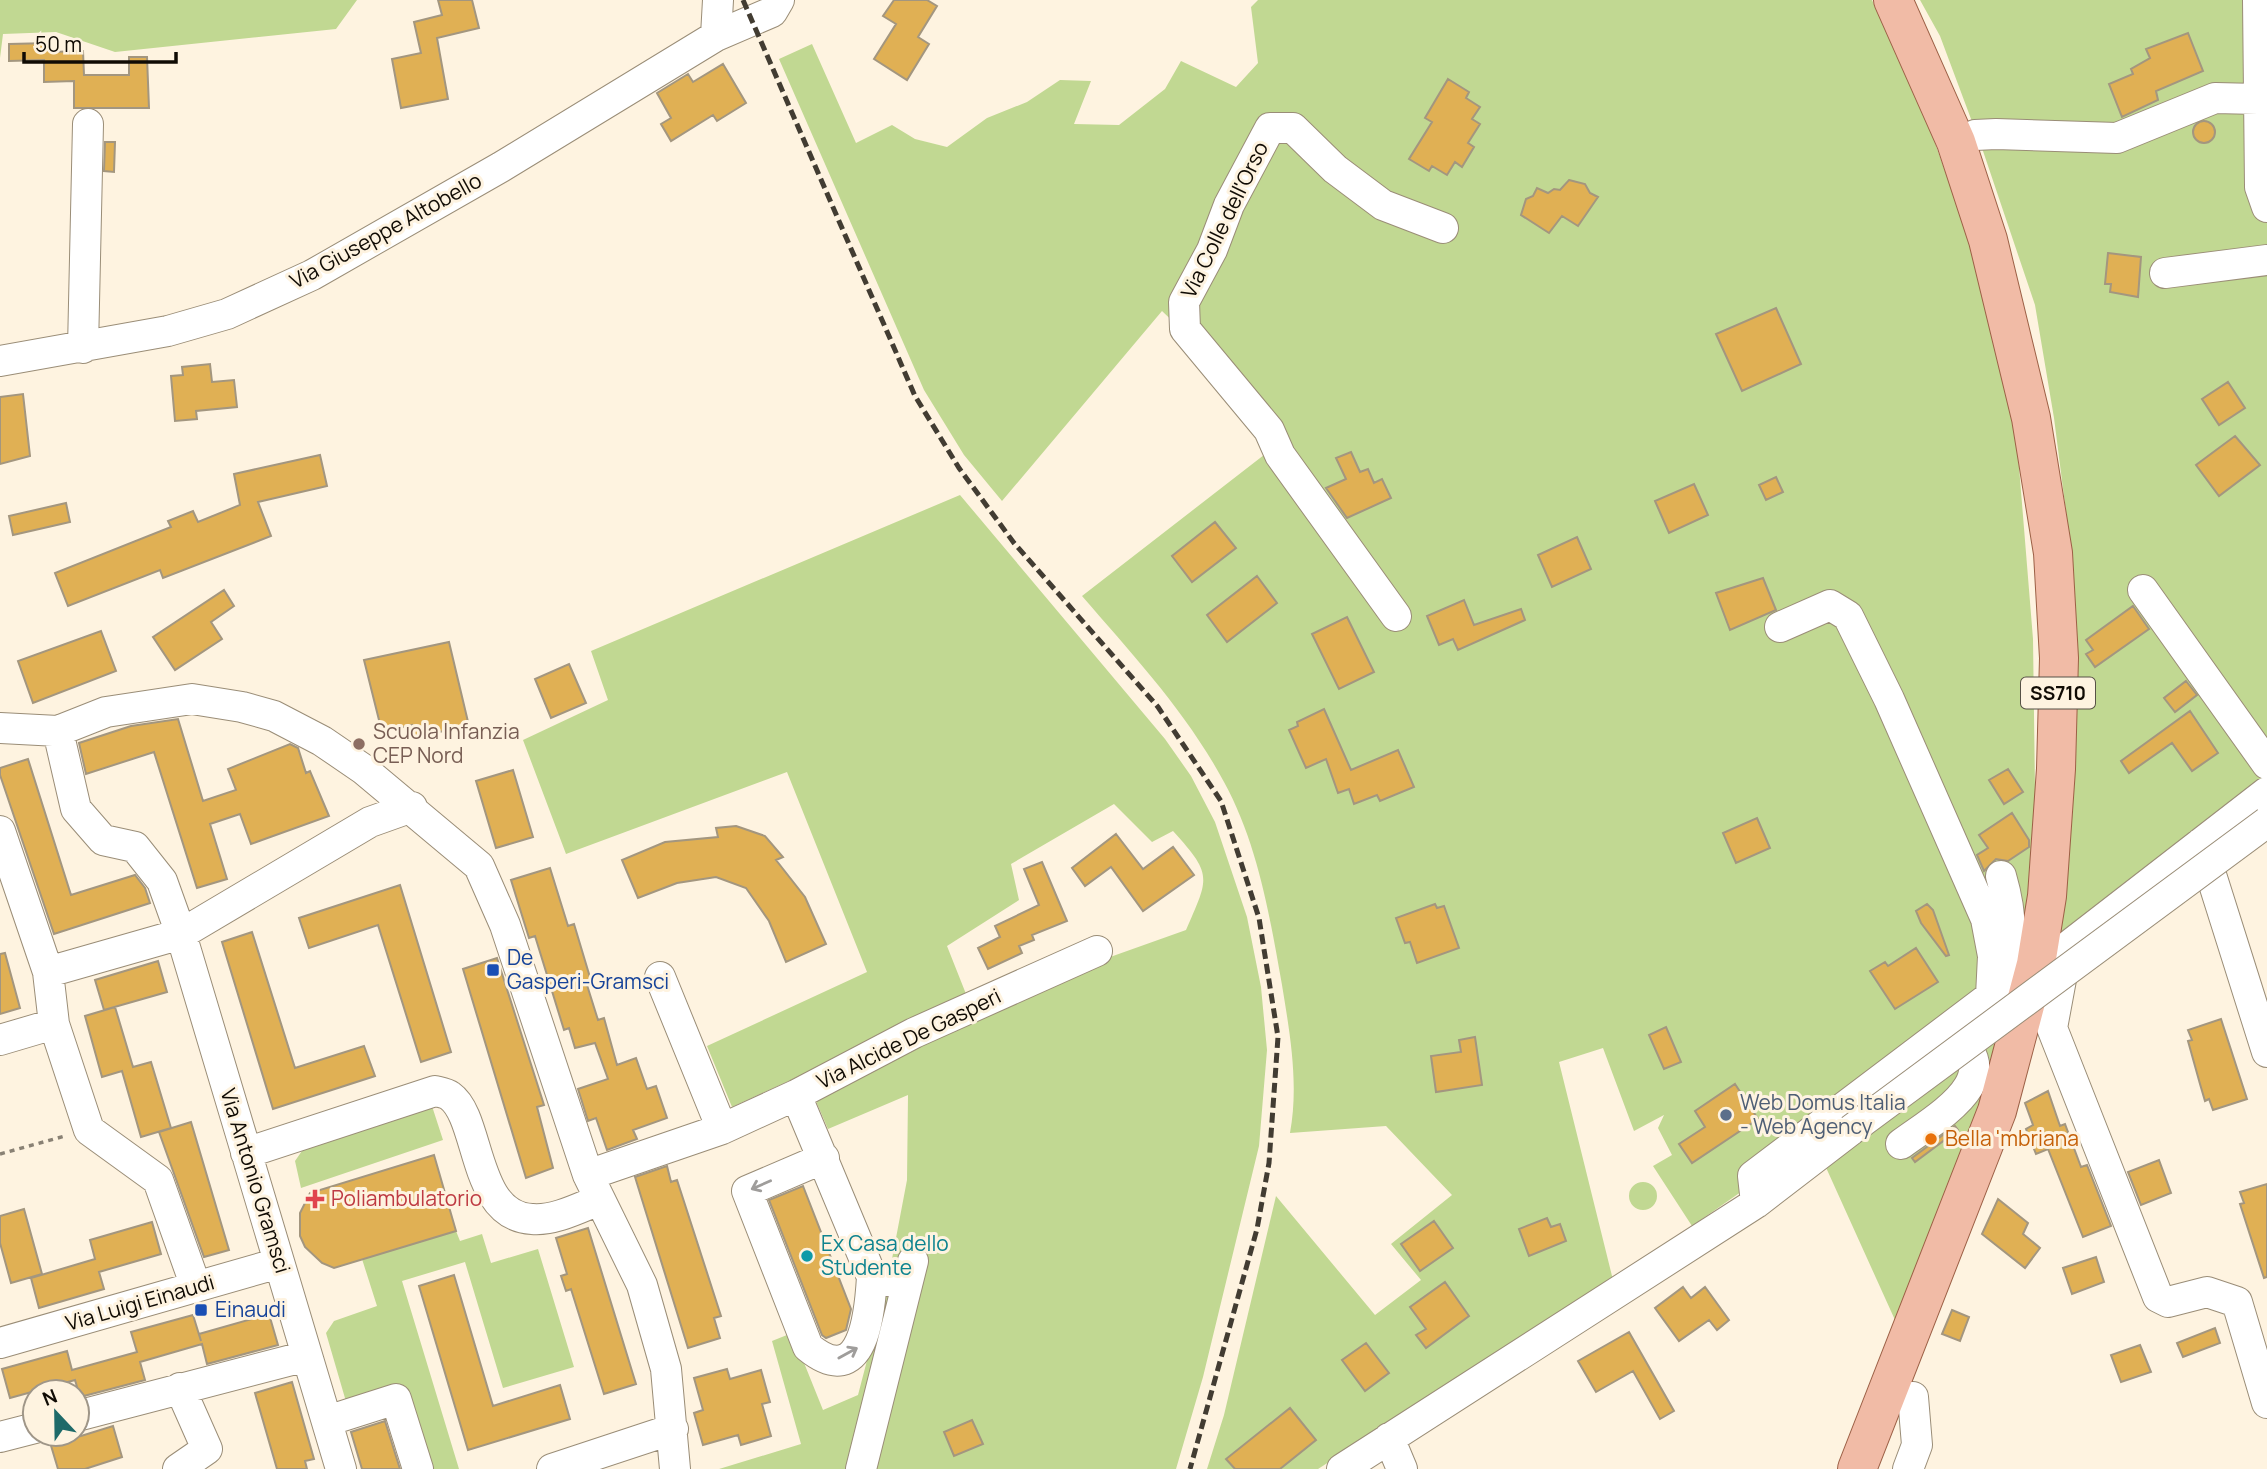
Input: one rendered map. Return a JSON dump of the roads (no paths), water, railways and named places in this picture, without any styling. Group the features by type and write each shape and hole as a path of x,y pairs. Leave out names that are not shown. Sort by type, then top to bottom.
{"main road":[{"name":"SS710","path":"1857,1469 1903,1391 1997,1111 2036,964 2047,896 2056,769 2059,658 2053,554 2031,418 2012,327 1988,240 1955,142 1893,0"}],"street":[{"path":"718,0 729,31"},
{"path":"2258,0 2260,187 2267,208"},
{"name":"Via Giuseppe Altobello","path":"0,361 168,331 227,314 312,275 776,6"},
{"path":"1955,142 1975,135 1996,134 2118,138 2216,98 2258,99"},
{"path":"83,348 88,124"},
{"name":"Via Colle dell'Orso","path":"1396,616 1280,456 1269,430 1185,329 1184,302 1212,250 1229,205 1270,128 1293,128 1335,169 1383,205 1443,228"},
{"path":"2165,273 2267,260"},
{"path":"2143,590 2267,764"},
{"path":"1780,627 1830,605 1848,616 1889,699 1986,919 1993,956 1991,996"},
{"path":"0,728 58,731 106,712 192,699 242,707 274,716 322,741 412,807 480,866 505,925 593,1187 642,1285 666,1369 675,1469"},
{"name":"Via Antonio Gramsci","path":"58,731 76,809 103,840 135,847 162,881 181,934 341,1469"},
{"path":"2267,792 2067,947 2052,1028 2158,1297 2168,1302 2207,1292 2237,1302 2267,1403"},
{"path":"48,972 181,934 370,822 412,807"},
{"path":"1342,1469 1513,1362 1756,1203 2267,822"},
{"path":"0,831 48,972 54,1024 89,1130 158,1180 196,1287"},
{"path":"2201,843 2267,1052"},
{"path":"1756,1203 1753,1176 1991,996 2005,975 2011,929 2001,876"},
{"name":"Via Alcide De Gasperi","path":"246,1153 435,1091 450,1095 459,1108 493,1196 509,1210 531,1219 562,1214 593,1187 796,1095 914,1032 1097,951"},
{"path":"660,976 722,1129"},
{"path":"0,1040 54,1024"},
{"path":"1901,1144 1965,1096 1974,1077 1973,1055 1961,1040 1946,1030"},
{"path":"796,1095 824,1158 872,1277 869,1319 859,1346 846,1357 835,1360 818,1355 808,1347 747,1191 824,1158"},
{"name":"Via Luigi Einaudi","path":"0,1343 279,1263"},
{"path":"861,1469 910,1273 872,1277"},
{"path":"91,1412 307,1356"},
{"path":"178,1469 212,1459 180,1388"},
{"path":"1903,1391 1917,1445 1908,1469"},
{"path":"327,1422 396,1399 418,1469"},
{"path":"552,1469 673,1429"},
{"path":"0,1437 21,1432"},
{"path":"1389,1438 1402,1469"}],"railway":[{"path":"743,0 915,396 959,468 1014,543 1158,707 1221,801 1259,918 1278,1037 1269,1163 1257,1229 1190,1469"}],"place":[{"name":"Scuola Infanzia CEP Nord","path":"359,744"},
{"name":"De Gasperi-Gramsci","path":"493,970"},
{"name":"Web Domus Italia - Web Agency","path":"1726,1115"},
{"name":"Bella 'mbriana","path":"1931,1139"},
{"name":"Poliambulatorio","path":"315,1199"},
{"name":"Ex Casa dello Studente","path":"807,1256"},
{"name":"Einaudi","path":"201,1310"}]}
